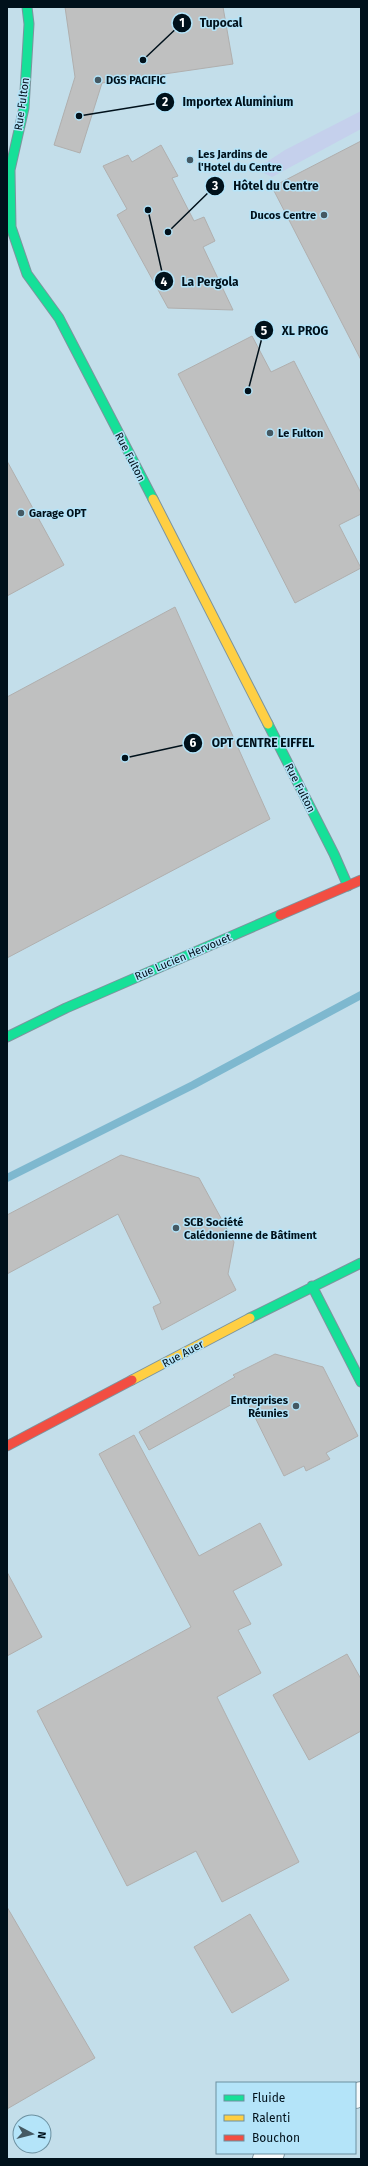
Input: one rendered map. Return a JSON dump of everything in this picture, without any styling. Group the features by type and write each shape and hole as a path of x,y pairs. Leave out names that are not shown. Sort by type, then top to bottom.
{"street":[{"name":"Rue Fulton","path":"27,7 29,24 24,108 10,170 12,227 26,274 59,318 219,627 334,854 348,886"},
{"name":"Rue Lucien Hervouet","path":"7,1037 66,1008 361,880"},
{"name":"Rue Auer","path":"7,1446 312,1286 361,1264"},
{"path":"312,1286 361,1382"}],"shaded area":[{"path":"361,111 361,129 272,177 256,169 285,150"}],"building":[{"name":"DGS PACIFIC","path":"65,7 223,7 233,64 102,83 80,153 54,145 75,77"},
{"name":"Ducos Centre","path":"361,141 361,360 272,187"},
{"path":"161,145 178,176 172,178 194,221 204,217 215,241 203,247 233,310 168,308 117,215 127,209 103,166 128,155 132,162"},
{"name":"Le Fulton","path":"252,336 271,372 294,361 361,493 361,514 339,525 361,568 295,603 178,374"},
{"name":"Garage OPT","path":"7,461 64,565 7,596"},
{"path":"175,607 270,819 7,958 7,697"},
{"name":"SCB Société Calédonienne de Bâtiment","path":"121,1155 199,1178 234,1242 228,1274 236,1290 162,1330 153,1307 161,1303 118,1214 7,1274 7,1215"},
{"name":"Entreprises Réunies","path":"275,1354 323,1367 358,1436 326,1453 330,1459 306,1471 304,1466 284,1476 245,1397 149,1450 139,1432 235,1377 233,1375"},
{"path":"134,1435 199,1556 260,1523 282,1565 233,1591 251,1624 238,1630 261,1673 217,1697 299,1862 222,1902 196,1851 127,1886 37,1711 191,1627 99,1454"},
{"path":"7,1572 42,1637 7,1656"},
{"path":"347,1654 361,1679 361,1731 309,1760 273,1695"},
{"path":"7,1907 95,2058 7,2109"},
{"path":"250,1914 289,1980 232,2013 194,1947"}],"waterway":[{"path":"7,1178 193,1085 361,995"}],"traffic: fast":[{"path":"27,7 29,24 24,108 10,170 11,227 27,274 59,318 153,499"},
{"path":"268,724 334,854 348,886"},
{"path":"7,1037 66,1008 280,915"},
{"path":"250,1318 361,1263"},
{"path":"312,1286 361,1382"}],"traffic: slow":[{"path":"153,499 268,724"},
{"path":"132,1380 250,1318"}],"traffic: jam":[{"path":"280,915 361,880"},
{"path":"7,1446 132,1380"}],"place":[{"name":"Tupocal","path":"143,60"},
{"name":"DGS PACIFIC","path":"98,80"},
{"name":"Importex Aluminium","path":"79,116"},
{"name":"Les Jardins de l'Hotel du Centre","path":"190,160"},
{"name":"La Pergola","path":"148,210"},
{"name":"Ducos Centre","path":"324,215"},
{"name":"Hôtel du Centre","path":"168,232"},
{"name":"XL PROG","path":"248,391"},
{"name":"Le Fulton","path":"270,433"},
{"name":"Garage OPT","path":"21,513"},
{"name":"OPT CENTRE EIFFEL","path":"125,758"},
{"name":"SCB Société Calédonienne de Bâtiment","path":"176,1228"},
{"name":"Entreprises Réunies","path":"296,1406"}]}
